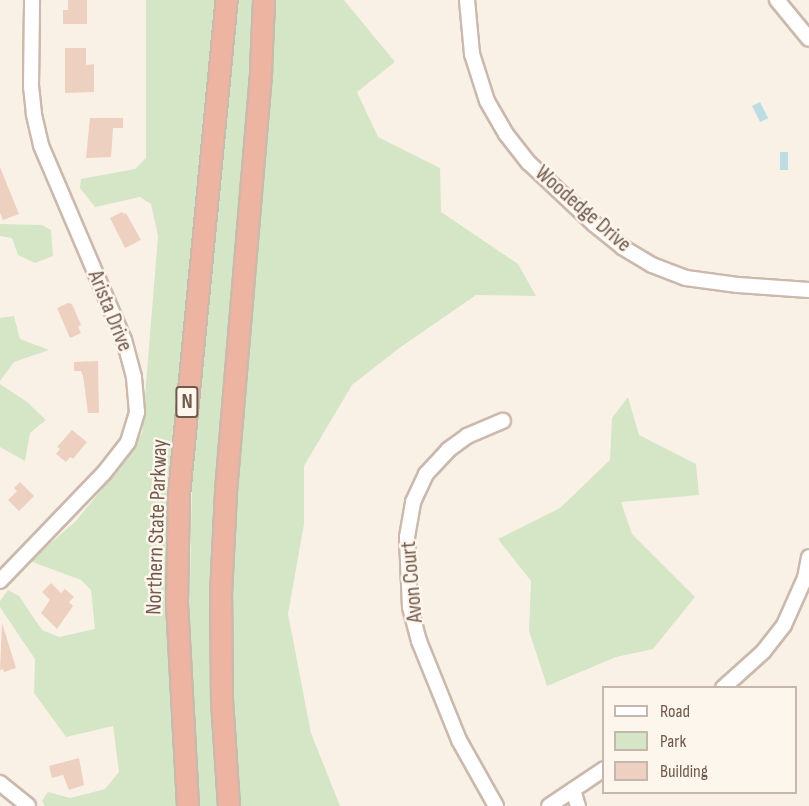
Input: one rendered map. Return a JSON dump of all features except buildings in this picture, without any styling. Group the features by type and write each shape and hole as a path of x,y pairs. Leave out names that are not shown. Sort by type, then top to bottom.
{"highway":[{"name":"Northern State Parkway","path":"188,806 177,605 179,495 226,0"},
{"name":"N","path":"229,806 222,700 221,595 226,491 261,70 264,0"}],"street":[{"name":"Arista Drive","path":"0,581 104,472 128,441 136,412 134,377 124,340 41,145 31,87 32,0"},
{"name":"Woodedge Drive","path":"467,0 472,54 492,109 506,134 529,163 594,224 622,247 652,264 686,278 738,285 809,290"},
{"path":"777,0 809,39"},
{"name":"Avon Court","path":"496,806 459,740 418,641 410,607 407,537 413,502 426,474 448,450 467,436 503,421"},
{"path":"725,686 737,678 784,625 807,578 809,557"},
{"path":"549,806 602,770"},
{"path":"0,783 28,806"},
{"path":"573,790 578,806"}],"green space":[{"path":"146,0 220,0 172,475 166,573 179,806 45,806 42,801 48,792 70,798 105,789 119,772 113,726 66,737 34,693 35,659 0,607 0,601 8,590 19,596 42,630 59,637 95,629 91,590 81,580 30,561 76,521 118,469 142,433 158,236 151,204 140,197 95,207 80,188 81,179 135,169 146,158"},
{"path":"237,0 256,0 248,146 215,486 209,669 222,806 198,806 188,673 192,485"},
{"path":"271,0 344,0 395,62 357,92 378,137 440,168 441,212 518,264 536,296 476,295 398,349 352,385 304,466 304,524 288,614 311,733 340,806 237,806 228,670 229,554 268,126"},
{"path":"0,224 42,225 51,230 53,256 35,263 18,255 12,238 0,236"},
{"path":"14,316 20,339 49,350 14,362 0,381 0,318"},
{"path":"0,384 27,402 46,420 30,433 25,461 0,447"},
{"path":"628,397 639,435 696,464 699,495 621,502 632,534 695,597 653,649 616,657 547,686 529,631 531,581 498,539 560,508 610,460 612,418"}],"water":[{"path":"760,102 768,118 760,122 752,106"},
{"path":"780,152 788,152 788,170 780,170"}]}
